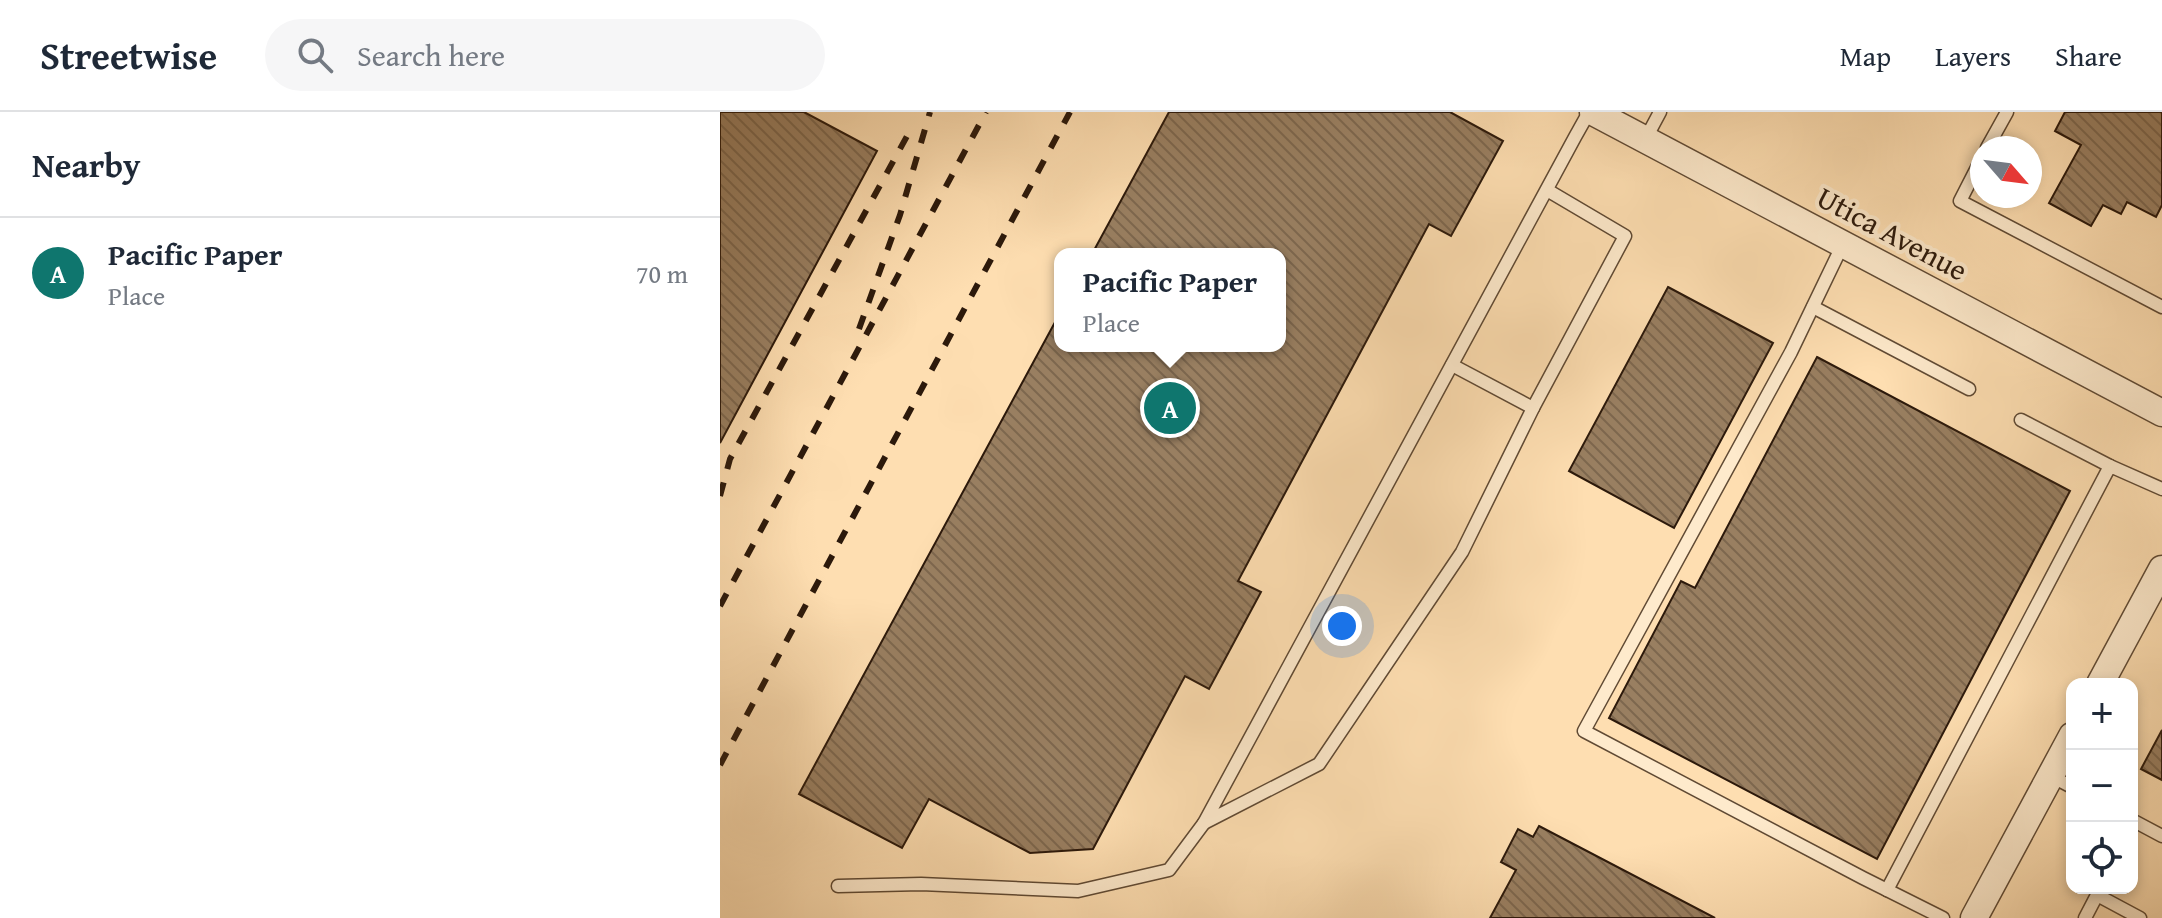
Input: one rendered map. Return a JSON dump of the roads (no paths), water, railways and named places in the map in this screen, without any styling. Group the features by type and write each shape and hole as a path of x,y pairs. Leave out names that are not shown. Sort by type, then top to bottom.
{"street":[{"name":"Utica Avenue","path":"1591,112 2162,413"},
{"path":"2103,678 2162,569"},
{"path":"1974,918 2061,782 2069,750"}],"lane":[{"path":"838,886 921,884 1078,891 1169,870 1204,823 1591,112"},
{"path":"1645,140 1660,112"},
{"path":"1994,136 2007,112"},
{"path":"1970,181 1960,201 1970,206"},
{"path":"1204,823 1319,764 1462,552 1533,408 1625,236 1547,190"},
{"path":"1973,208 2162,307"},
{"path":"1843,244 1791,352 1584,731 1943,918"},
{"path":"1813,307 1969,389"},
{"path":"1452,365 1533,408"},
{"path":"2021,420 2162,489"},
{"path":"1887,890 2110,466"},
{"path":"2136,822 2162,836"},
{"path":"2085,918 2097,895 2140,918"}],"railway":[{"path":"859,329 900,215 930,112"},
{"path":"720,606 986,112"},
{"path":"720,765 1070,112"},
{"path":"720,496 730,459 912,127"}],"place":[{"name":"Pacific Paper","path":"1170,408"}]}
